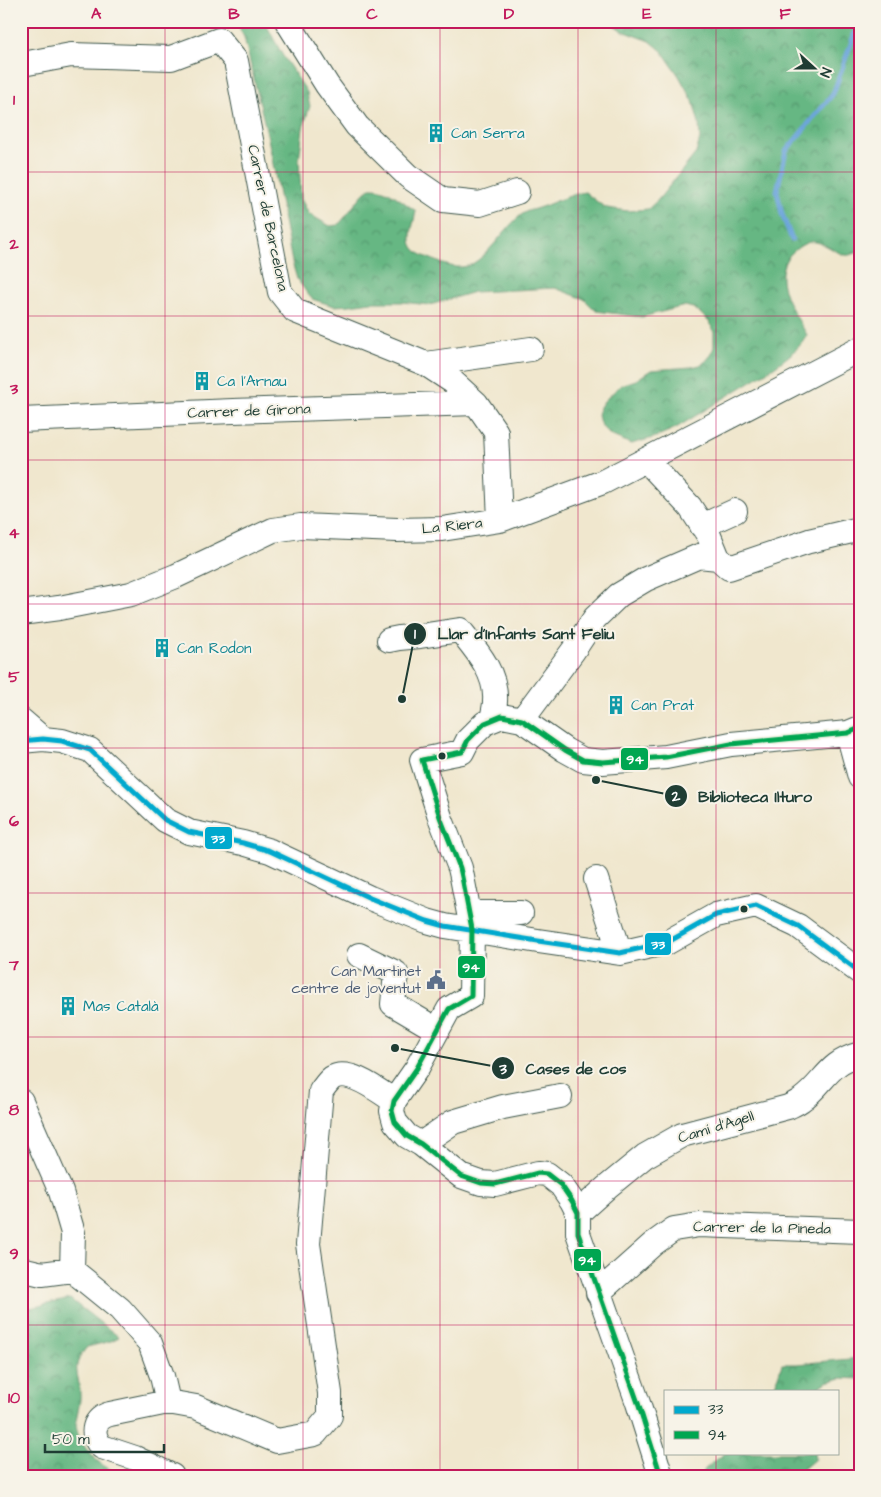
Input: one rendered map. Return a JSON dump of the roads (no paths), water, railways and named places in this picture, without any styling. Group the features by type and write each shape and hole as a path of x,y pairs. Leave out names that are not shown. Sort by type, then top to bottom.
{"street":[{"path":"287,21 327,85 357,126 408,176 443,200 480,204 517,192"},
{"path":"21,63 71,55 171,58 220,30"},
{"name":"Carrer de Barcelona","path":"220,30 236,61 280,292 295,311 426,364 452,381 476,403 496,432 500,520"},
{"path":"426,364 531,348"},
{"name":"La Riera","path":"21,613 59,608 131,594 176,576 273,530 301,526 442,530 500,520 604,482 860,349"},
{"name":"Carrer de Girona","path":"21,420 476,403"},
{"path":"647,461 690,507 708,536 718,558 730,568 809,541 860,529"},
{"path":"702,526 736,511"},
{"path":"522,720 573,651 594,618 619,596 646,579 699,556 718,558"},
{"path":"389,640 460,630 481,656 492,678 495,699 492,720"},
{"path":"661,1476 638,1403 578,1233 578,1213 561,1185 547,1174 538,1173 495,1184 481,1183 461,1176 421,1144 407,1136 395,1122 392,1111 394,1101 417,1068 449,1009 471,996 471,921 460,868 440,817 422,760 462,752 468,740 485,723 502,716 522,720 565,750 583,760 603,762 666,757 731,744 854,731 860,777"},
{"path":"21,720 32,740 62,741 90,750 165,820 189,832 243,843 270,851 370,898 427,921 471,921 521,913"},
{"path":"596,879 620,953"},
{"path":"471,921 498,934 620,953 668,942 716,915 756,906 798,926 860,972"},
{"path":"359,955 396,973 393,1004 437,1030"},
{"name":"Camí d'Agell","path":"578,1213 645,1156 682,1135 703,1128 788,1108 802,1099 841,1061 860,1054"},
{"path":"172,1476 98,1444 95,1434 97,1420 106,1415 168,1402 196,1407 277,1440 315,1434 330,1416 330,1393 308,1244 321,1091 332,1078 345,1075 362,1080 394,1101"},
{"path":"421,1144 453,1122 503,1107 560,1096"},
{"path":"21,1101 61,1192 73,1233 72,1270"},
{"name":"Carrer de la Pineda","path":"596,1283 674,1229 699,1225 860,1230"},
{"path":"21,1269 42,1274 72,1270 120,1309 150,1343 162,1376 168,1402"}],"waterway":[{"path":"792,240 782,214 777,191 786,151 833,94 859,21"}],"place":[{"name":"Can Serra","path":"436,133"},
{"name":"Ca l'Arnau","path":"202,381"},
{"name":"Can Rodon","path":"162,648"},
{"name":"Llar d'Infants Sant Feliu","path":"402,699"},
{"name":"Can Prat","path":"616,705"},
{"name":"Biblioteca Ilturo","path":"596,780"},
{"name":"Can Martinet centre de joventut","path":"436,980"},
{"name":"Mas Català","path":"68,1006"},
{"name":"Cases de cos","path":"395,1048"}]}
